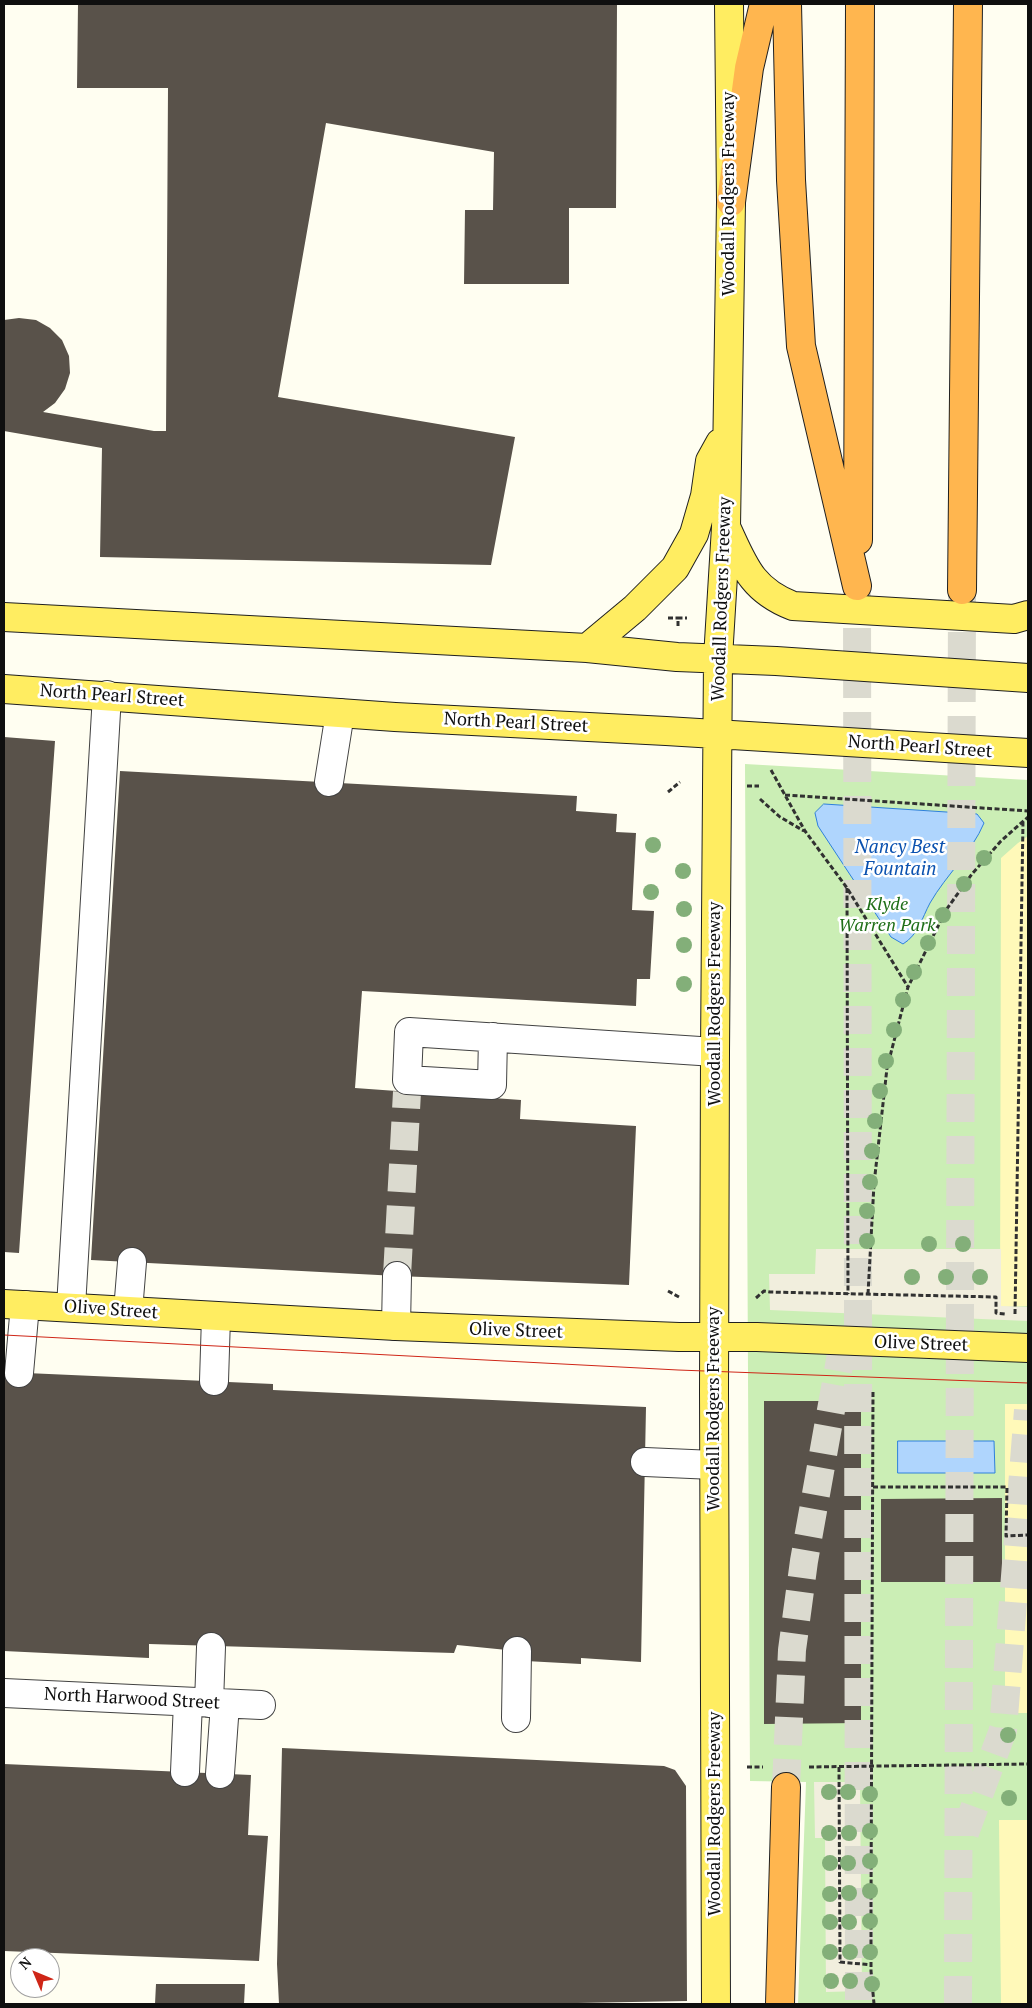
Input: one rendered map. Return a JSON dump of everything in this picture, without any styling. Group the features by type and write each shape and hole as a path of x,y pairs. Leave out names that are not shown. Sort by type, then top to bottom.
{"highway":[{"path":"731,202 749,68 764,4"},
{"path":"787,4 791,180 801,346 858,586 860,4"},
{"path":"962,590 968,4"},
{"path":"780,2004 794,1777"}],"main road":[{"name":"Woodall Rodgers Freeway","path":"712,1999 718,658 726,527 728,428 731,202 729,4"},
{"path":"587,648 635,608 675,568 694,534 705,496 710,461 728,428"},
{"path":"726,527 742,561 761,588 775,599 793,606 1014,619 1028,615"},
{"path":"4,617 587,648 677,657 1028,678"},
{"name":"North Pearl Street","path":"4,689 340,713 718,734 1028,754"},
{"name":"Olive Street","path":"14,1304 396,1326 757,1337 1028,1348"}],"street":[{"path":"71,1307 106,695"},
{"path":"330,782 340,713"},
{"path":"493,1037 492,1086 407,1086 409,1032 493,1037 715,1052"},
{"path":"128,1311 132,1262"},
{"path":"396,1326 397,1276"},
{"path":"14,1304 20,1373"},
{"path":"214,1381 216,1317"},
{"path":"644,1462 714,1465"},
{"path":"185,1772 207,1703 211,1647"},
{"path":"516,1718 517,1650"},
{"name":"North Harwood Street","path":"4,1693 261,1705"},
{"path":"207,1703 220,1774"}],"path":[{"path":"678,626 678,618 688,618"},
{"path":"771,770 804,831 847,888 908,987"},
{"path":"668,792 680,782"},
{"path":"744,786 759,786"},
{"path":"785,795 1028,812"},
{"path":"760,800 780,818 804,831"},
{"path":"868,1294 874,1184 887,1068 908,987 946,910 1001,841 1028,817"},
{"path":"1015,1314 1023,820"},
{"path":"847,888 848,1294"},
{"path":"668,1291 679,1296"},
{"path":"756,1298 764,1291 996,1297 996,1313 1022,1314"},
{"path":"873,1392 872,1964 874,2004"},
{"path":"873,1487 1007,1487 1006,1536 1028,1535"},
{"path":"794,1777 839,1767 1028,1764"},
{"path":"746,1767 764,1767"},
{"path":"839,1767 840,1962 872,1964"}],"green space":[{"name":"Klyde Warren Park","path":"745,764 1028,780 1028,2004 798,2004 806,1782 750,1781"}],"sand":[{"path":"1028,836 1028,1306 1000,1307 1001,858"},
{"path":"1005,1404 1028,1404 1028,1713 1005,1713"},
{"path":"999,1820 1028,1820 1028,2004 1001,2004"}],"shaded area":[{"path":"816,1249 1001,1249 1001,1306 1028,1307 1028,1321 770,1310 769,1274 815,1274"},
{"path":"814,1782 860,1782 862,1991 826,1992 825,1838 815,1838"}],"water":[{"name":"Nancy Best Fountain","path":"824,804 977,814 984,823 973,844 936,893 916,931 903,944 891,937 818,826 815,813"},
{"path":"898,1441 994,1441 995,1473 898,1473"}],"building":[{"path":"78,4 617,4 616,208 569,208 569,284 464,284 465,210 493,210 494,152 326,123 278,397 515,437 491,565 100,557 102,448 4,431 4,320 19,318 36,320 50,328 62,340 69,356 70,373 65,389 55,403 43,412 154,431 166,431 168,88 77,88"},
{"path":"4,737 55,741 19,1253 4,1252"},
{"path":"120,771 577,796 576,811 617,814 616,832 636,833 632,910 654,911 650,979 637,979 636,1006 362,991 355,1088 521,1100 520,1119 636,1126 629,1285 397,1276 91,1260"},
{"path":"4,1372 273,1384 273,1390 646,1407 641,1662 581,1658 581,1664 526,1661 517,1651 457,1645 454,1653 149,1644 149,1658 4,1651"},
{"path":"764,1401 861,1401 861,1723 764,1724"},
{"path":"1002,1498 1002,1582 881,1582 881,1499"},
{"path":"282,1748 664,1766 675,1770 686,1786 687,2001 523,2004 279,2004 277,1964"},
{"path":"4,1764 251,1775 248,1835 268,1836 259,1961 60,1953 60,1948 10,1948 10,1951 4,1951"},
{"path":"156,1984 245,1984 244,2004 155,2004"}],"tunnel":[{"path":"857,586 859,2004"},
{"path":"958,2004 962,593"},
{"path":"397,1276 407,1092"},
{"path":"786,1787 792,1650 804,1561 845,1332"},
{"path":"965,1833 1003,1730 1028,1410"}],"tram line":[{"path":"4,1335 678,1370 1028,1383"}]}
